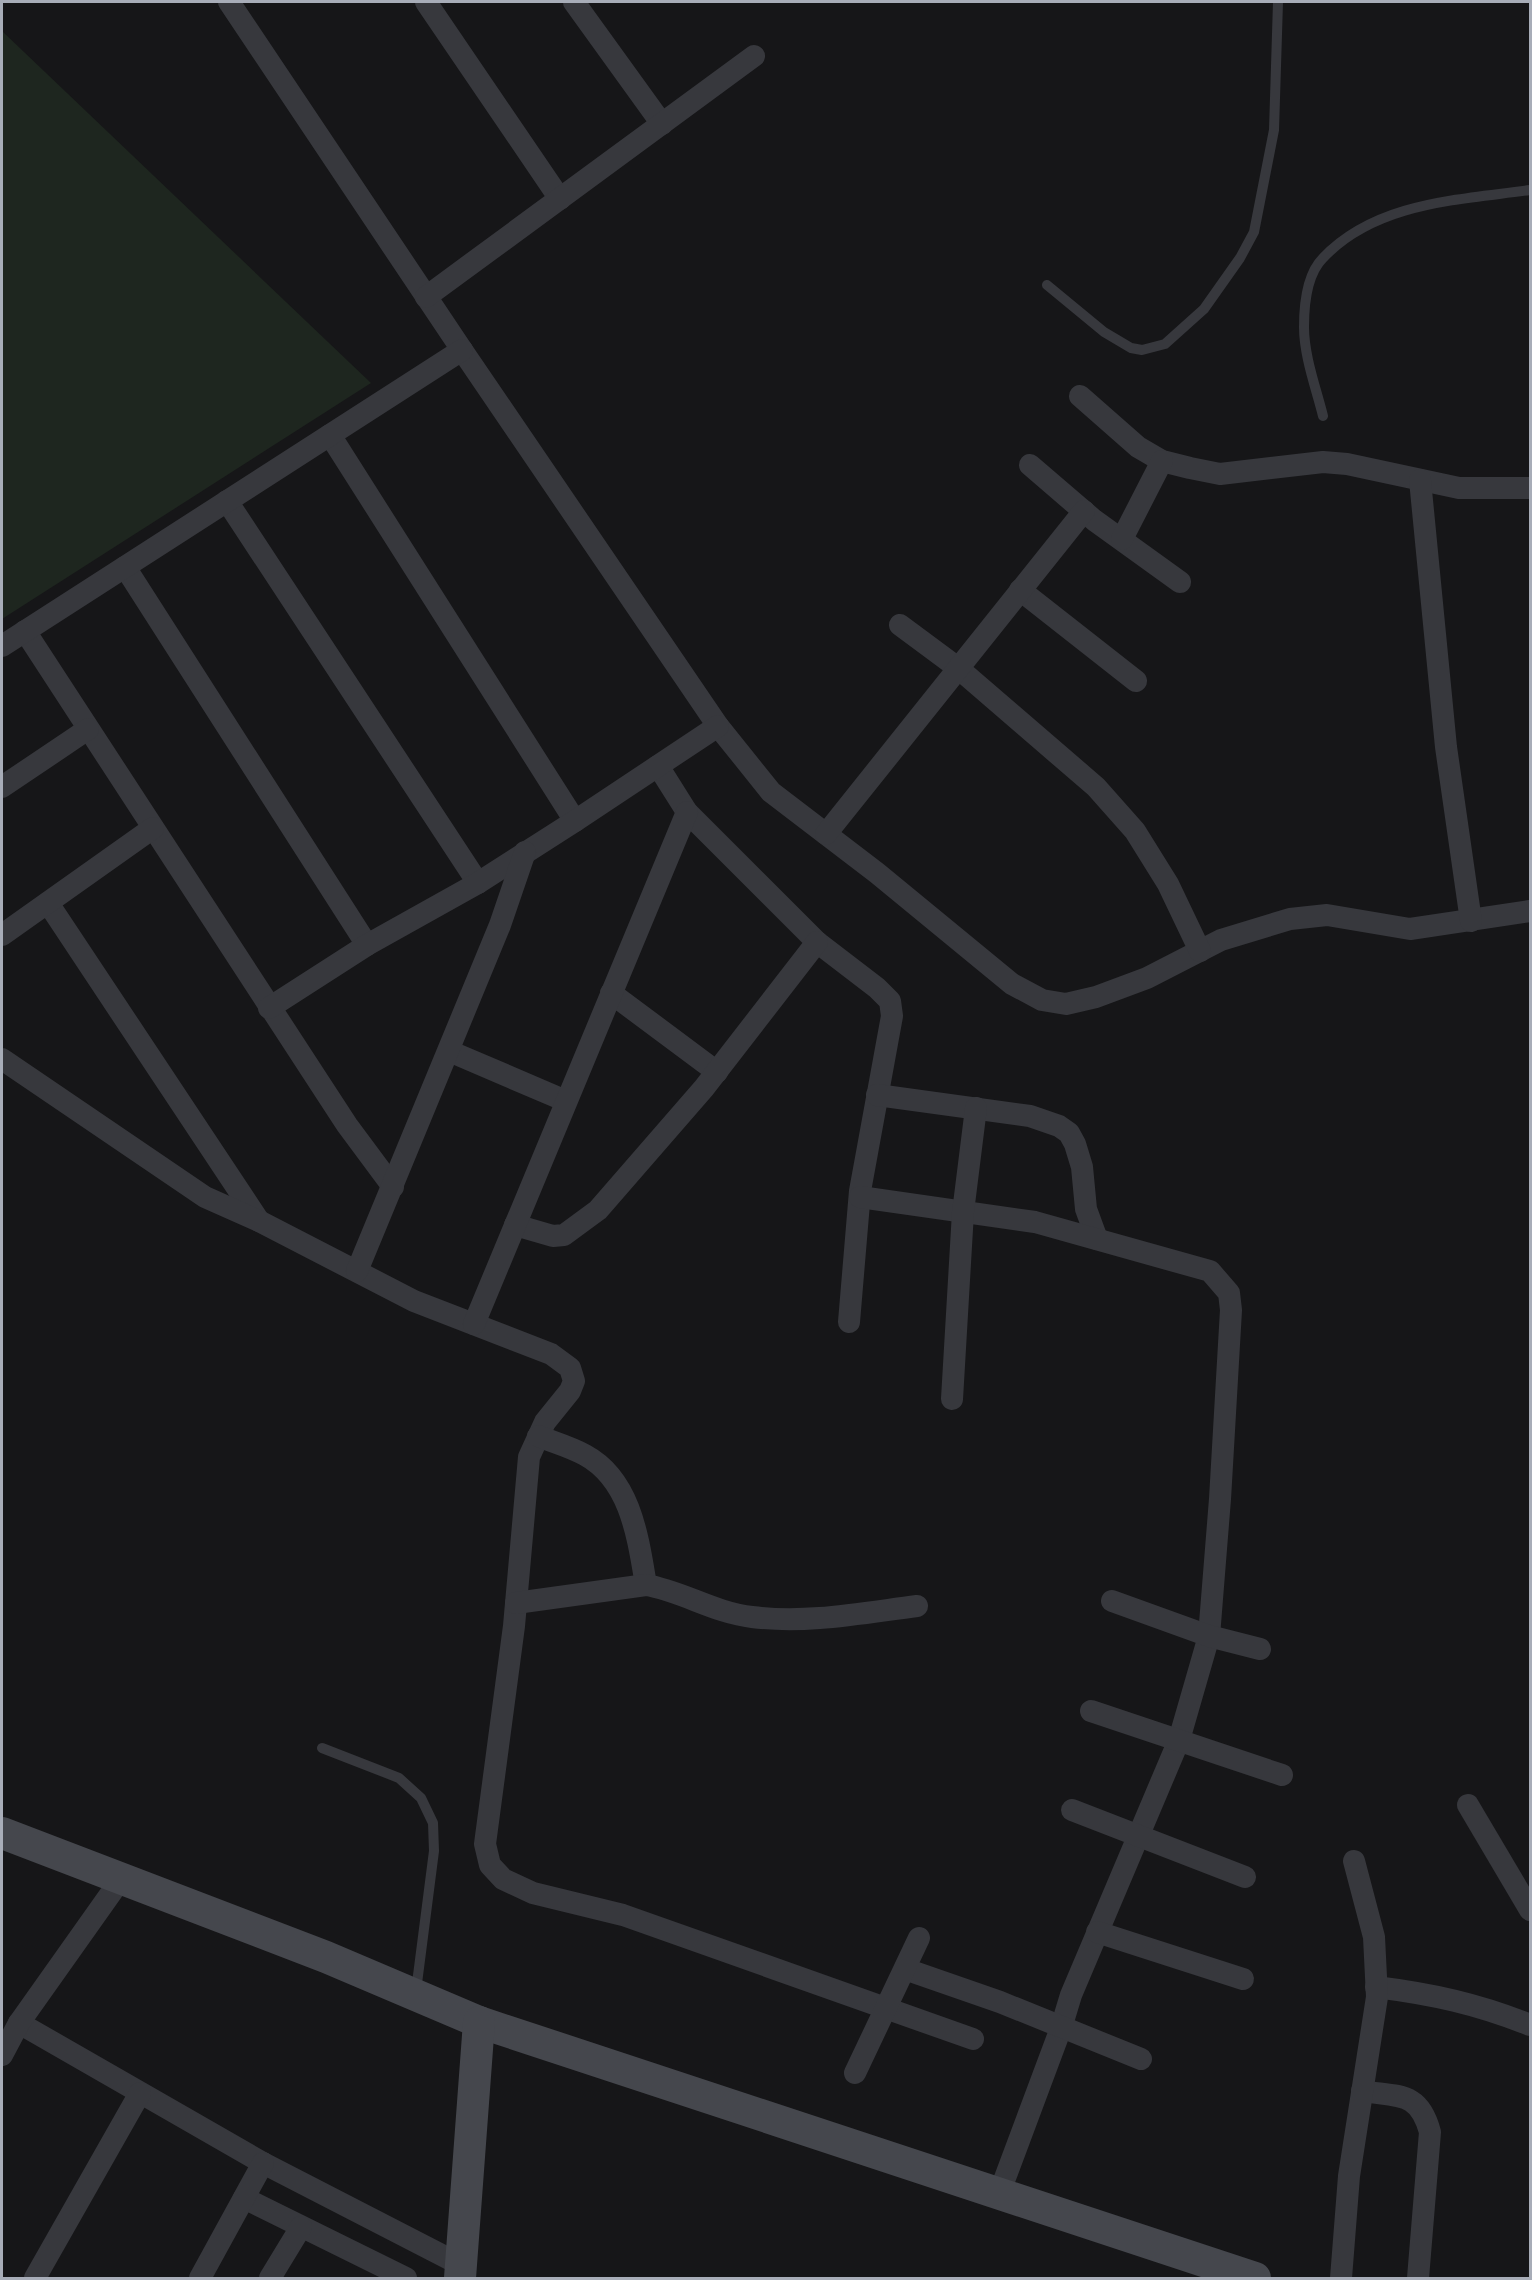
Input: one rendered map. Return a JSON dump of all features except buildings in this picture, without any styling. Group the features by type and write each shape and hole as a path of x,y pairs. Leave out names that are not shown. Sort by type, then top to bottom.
{"main road":[{"path":"2,1833 326,1957 478,2022 1256,2278"},
{"path":"460,2272 478,2022"}],"street":[{"path":"229,2 426,297 718,726 771,792 1012,984 1042,1000 1066,1004 1096,997 1147,978 1221,940 1290,919 1327,915 1396,929 1471,921 1530,911"},
{"path":"426,2 560,199"},
{"path":"574,2 662,124"},
{"path":"426,297 754,56"},
{"path":"2,646 462,350"},
{"path":"1080,396 1138,447 1162,461 1220,474 1323,462 1347,464 1459,488 1530,488"},
{"path":"330,435 575,822"},
{"path":"1122,539 1162,461"},
{"path":"1030,465 1084,511 1180,582"},
{"path":"1420,480 1446,747 1471,921"},
{"path":"228,501 478,883"},
{"path":"826,834 1084,511"},
{"path":"125,567 367,945"},
{"path":"1020,590 1136,681"},
{"path":"900,625 958,668 1095,787 1135,831 1168,884 1200,951"},
{"path":"25,631 346,1125 393,1187"},
{"path":"269,1008 367,945 478,883 575,822 718,726"},
{"path":"2,787 88,729"},
{"path":"658,766 687,812 817,942 877,988 890,1001 892,1016 860,1197 849,1322"},
{"path":"474,1324 687,812"},
{"path":"2,935 153,828"},
{"path":"357,1271 500,925 525,852"},
{"path":"48,903 260,1221"},
{"path":"515,1225 553,1236 564,1235 586,1221 615,1192 717,1072 817,942"},
{"path":"611,993 717,1072"},
{"path":"449,1051 566,1101"},
{"path":"2,1059 206,1197 260,1221 414,1301 551,1354 570,1368 574,1381 570,1391 545,1422 529,1457 516,1603 485,1844 490,1865 503,1879 533,1893 623,1916 832,1988 885,2010 973,2039"},
{"path":"877,1095 1030,1116 1059,1126 1069,1133 1082,1167 1086,1209 1097,1239"},
{"path":"952,1399 963,1212 976,1108"},
{"path":"860,1197 1035,1222 1210,1271 1229,1293 1231,1310 1220,1499 1209,1636 1179,1740 1071,1995 1061,2028 999,2194"},
{"path":"538,1436 586,1455 608,1472 624,1495 640,1549 646,1585"},
{"path":"516,1603 646,1585 665,1588 750,1617 814,1620 917,1606"},
{"path":"1112,1601 1209,1636 1260,1649"},
{"path":"1091,1711 1282,1775"},
{"path":"1468,1805 1530,1910"},
{"path":"1072,1810 1245,1877"},
{"path":"1341,2278 1349,2176 1376,1987 1374,1937 1354,1861"},
{"path":"2,2055 19,2023 121,1879"},
{"path":"1097,1932 1243,1978"},
{"path":"855,2073 919,1938"},
{"path":"905,1969 1000,2002 1141,2058"},
{"path":"1376,1987 1452,1998 1487,2007 1530,2025"},
{"path":"19,2023 263,2163 460,2272"},
{"path":"1362,2091 1409,2098 1417,2102 1425,2115 1430,2132 1418,2278"},
{"path":"35,2278 140,2093"},
{"path":"200,2278 263,2163"},
{"path":"244,2198 301,2227 378,2273 406,2278"},
{"path":"272,2278 301,2227"}],"lane":[{"path":"1047,285 1104,332 1131,348 1142,350 1165,344 1204,309 1240,258 1254,232 1274,130 1278,2"},
{"path":"1323,416 1304,328 1308,286 1321,259 1344,241 1384,217 1420,206 1530,190"},
{"path":"322,1748 399,1778 421,1798 433,1823 434,1851 415,1995"}],"shaded area":[{"path":"2,31 371,383 2,619"}]}
